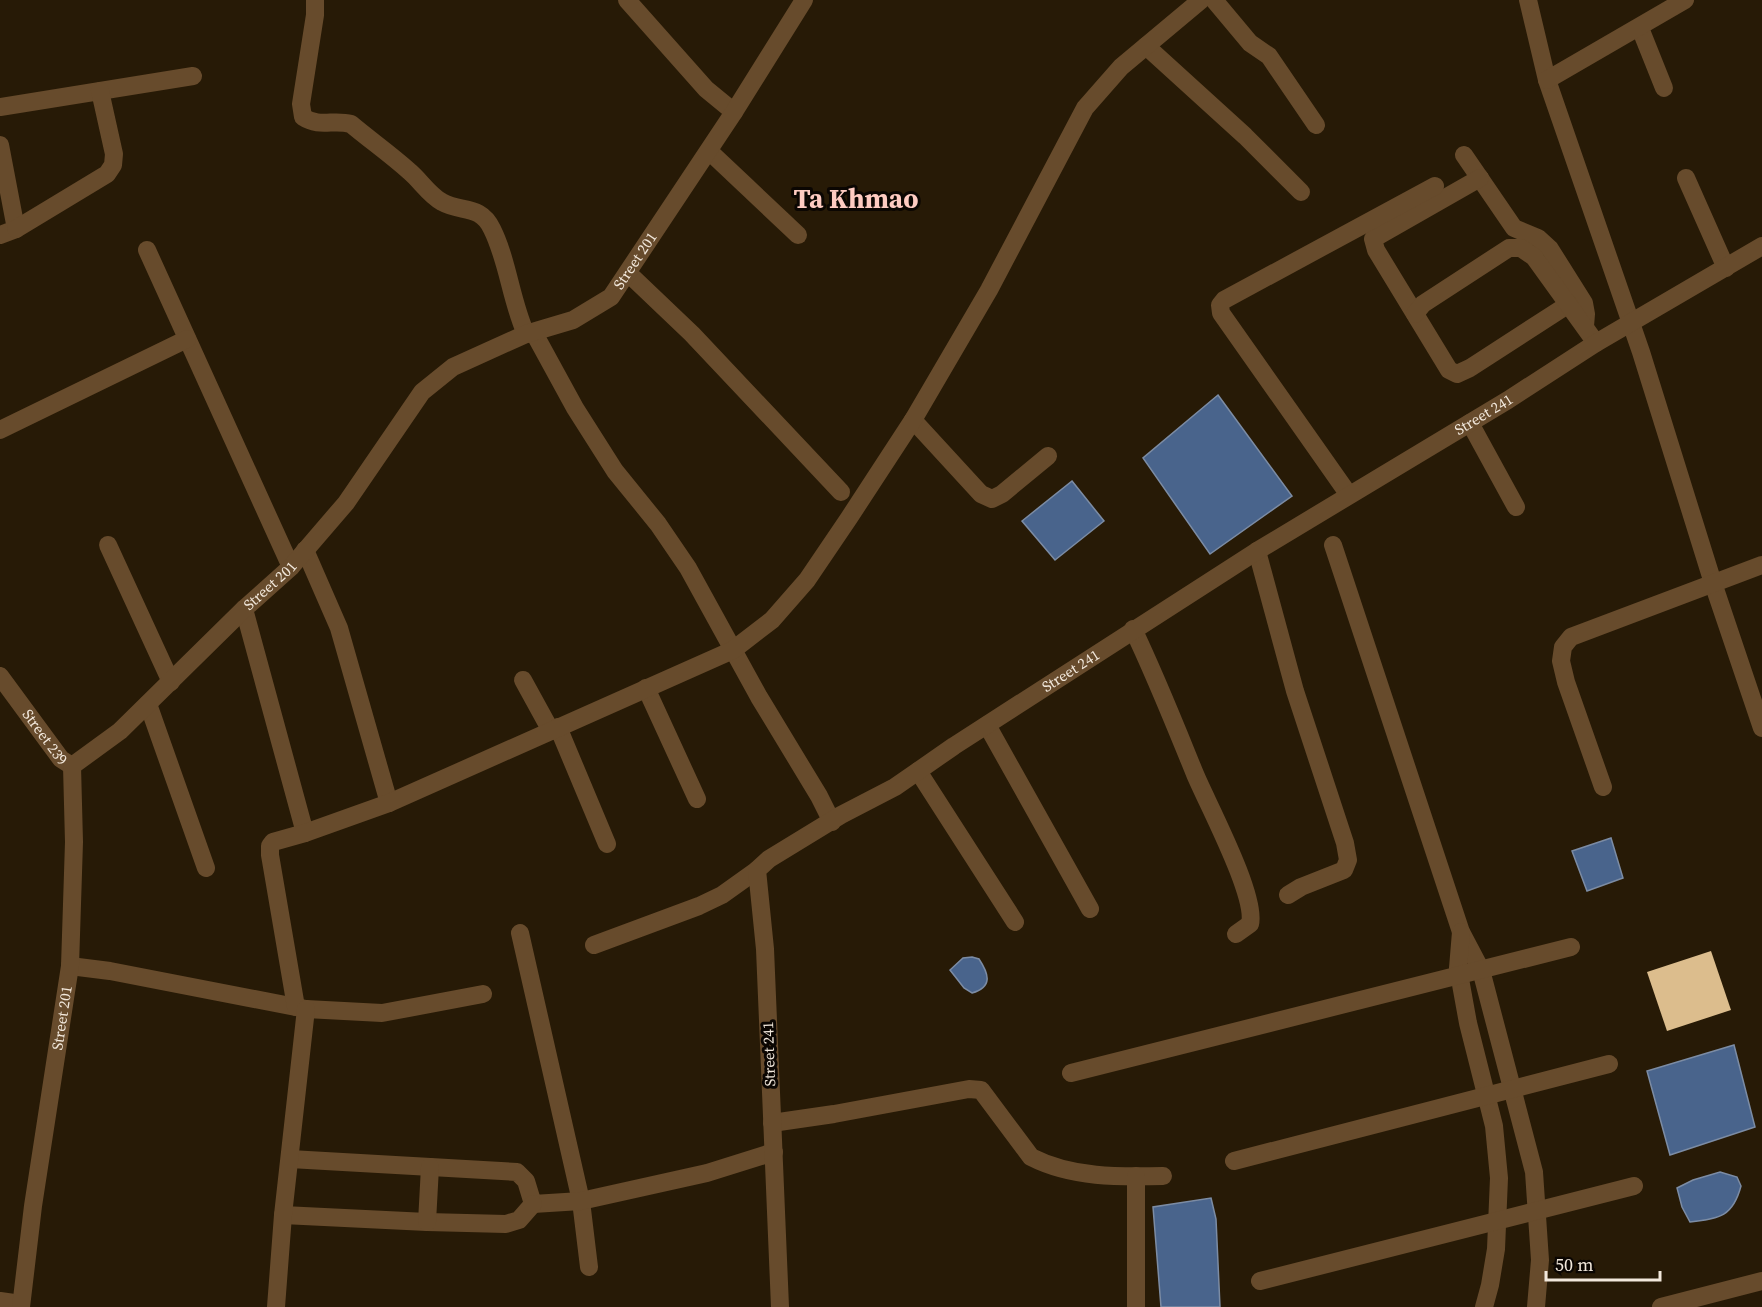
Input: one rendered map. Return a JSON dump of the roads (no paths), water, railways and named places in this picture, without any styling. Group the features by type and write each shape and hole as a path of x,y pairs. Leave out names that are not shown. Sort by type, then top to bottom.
{"street":[{"path":"315,0 315,15 301,104 303,117 313,124 351,124 409,171 440,201 452,207 470,209 482,215 492,229 513,293 517,314 615,471 658,524 688,568 832,822"},
{"path":"627,0 706,89 734,112"},
{"path":"276,1307 301,1008 270,846 273,842 388,803 733,650 772,620 807,580 913,420 989,290 1085,108 1121,67 1201,0"},
{"path":"1214,0 1251,43 1269,56 1316,125"},
{"path":"1528,0 1547,80 1629,324 1641,352 1713,583 1762,728"},
{"path":"1547,80 1640,28 1684,0"},
{"name":"Street 201","path":"21,1306 33,1206 70,966 74,842 72,766 120,731 244,609 291,567 346,503 422,392 453,367 530,333 573,320 611,297 734,112 799,1"},
{"path":"1640,28 1664,88"},
{"path":"1146,46 1245,136 1301,192"},
{"path":"0,107 193,76"},
{"path":"0,145 8,232 107,174 113,165 114,153 100,91"},
{"path":"709,151 798,235"},
{"path":"1464,155 1514,228 1538,238 1550,249 1584,303 1585,326"},
{"path":"1480,178 1373,239 1376,250 1449,370 1457,374 1569,304"},
{"path":"1686,178 1726,268"},
{"path":"1349,495 1221,313 1220,305 1224,300 1435,186"},
{"name":"Street 241","path":"780,1307 765,949 757,870 769,859 918,771 1133,629 1257,551 1629,324 1762,246"},
{"path":"1415,314 1423,304 1509,248 1521,248 1534,257 1596,344"},
{"path":"147,250 291,567"},
{"path":"628,273 692,334 840,492"},
{"path":"0,430 187,339"},
{"path":"913,420 981,494 992,499 1002,494 1048,456"},
{"path":"1470,423 1516,507"},
{"path":"108,545 171,682"},
{"path":"1333,545 1461,932 1481,970 1513,1089 1534,1172 1540,1260 1536,1307"},
{"path":"305,550 339,628 388,803"},
{"path":"1257,551 1295,691 1345,843 1348,860 1344,870 1301,887 1288,895"},
{"path":"1603,787 1566,682 1561,661 1563,647 1571,637 1762,565"},
{"path":"244,609 305,833"},
{"path":"1133,629 1154,671 1195,774 1225,838 1251,909 1250,924 1236,934"},
{"name":"Street 239","path":"0,676 61,759 72,766"},
{"path":"523,680 554,729 607,844"},
{"path":"646,688 697,799"},
{"path":"148,704 206,868"},
{"path":"987,725 1090,909"},
{"path":"918,771 1016,922"},
{"path":"594,945 699,906 722,895 757,870"},
{"path":"1461,932 1459,975 1468,1023 1494,1126 1499,1178 1498,1221 1490,1285 1484,1307"},
{"path":"520,933 581,1201 589,1267"},
{"path":"1071,1073 1571,947"},
{"path":"70,966 110,971 301,1008 382,1013 483,994"},
{"path":"1234,1161 1609,1064"},
{"path":"772,1123 969,1089 981,1090 1031,1157 1042,1163 1096,1175 1163,1176"},
{"path":"284,1215 506,1224 519,1220 533,1204 581,1201 707,1173 774,1152"},
{"path":"290,1159 517,1172 526,1181 533,1204"},
{"path":"427,1222 430,1167"},
{"path":"1136,1176 1136,1307"},
{"path":"1260,1281 1634,1186"},
{"path":"1660,1307 1762,1281"},
{"path":"0,1301 21,1306"}],"water":[{"path":"1218,395 1292,496 1210,554 1143,458"},
{"path":"1072,481 1104,521 1055,560 1022,521"},
{"path":"1611,838 1623,878 1587,891 1572,851"},
{"path":"963,958 979,959 987,979 983,987 972,993 964,988 950,970"},
{"path":"1734,1045 1755,1127 1670,1155 1647,1071"},
{"path":"1720,1172 1737,1177 1741,1186 1734,1204 1724,1214 1717,1217 1690,1222 1682,1207 1677,1188 1693,1180"},
{"path":"1211,1198 1216,1219 1220,1307 1161,1307 1153,1207"}],"district":[{"name":"Ta Khmao","path":"856,199"}]}
